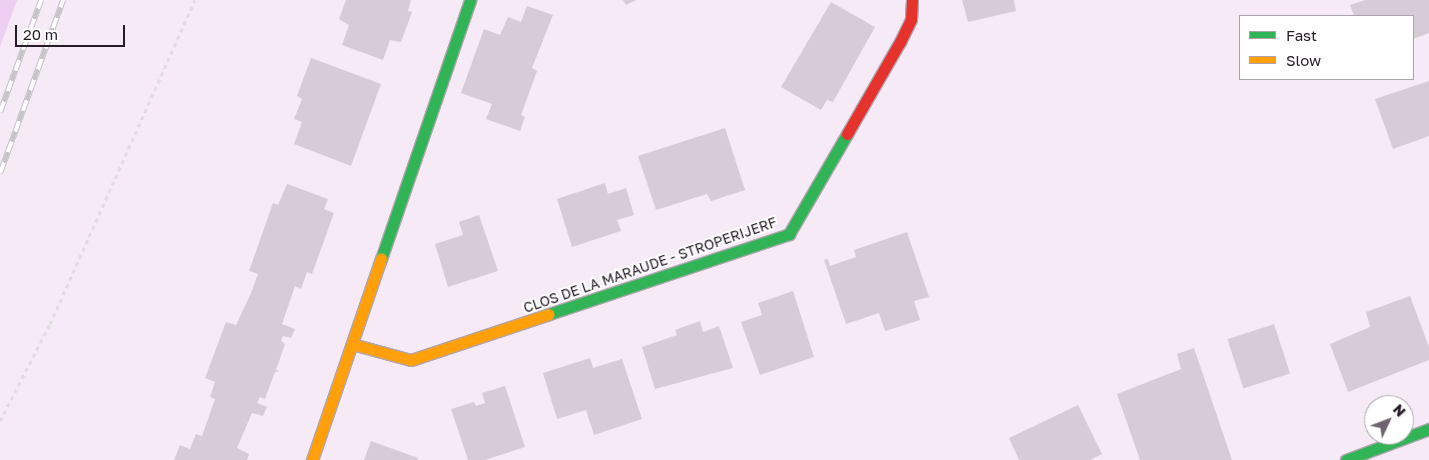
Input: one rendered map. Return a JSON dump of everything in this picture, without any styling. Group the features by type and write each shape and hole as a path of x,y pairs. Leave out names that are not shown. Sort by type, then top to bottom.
{"street":[{"path":"312,460 470,0"},
{"name":"CLOS DE LA MARAUDE - STROPERIJERF","path":"352,344 411,360 789,234 900,42 911,19 912,0"},
{"path":"1346,460 1429,429"}],"path":[{"path":"0,421 50,324 195,0"}],"shaded area":[{"path":"0,0 17,0 0,47"}],"building":[{"path":"346,0 411,0 408,11 412,12 401,42 390,40 383,60 342,45 349,25 339,19"},
{"path":"623,0 636,0 626,5"},
{"path":"962,0 1014,0 1016,11 968,22"},
{"path":"1365,0 1429,0 1429,33 1414,39 1414,15 1354,15 1350,5"},
{"path":"831,2 875,27 833,102 827,100 821,110 781,87"},
{"path":"527,6 553,15 532,68 537,71 521,115 525,117 520,131 486,119 492,104 461,93 484,29 500,35 508,17 521,22"},
{"path":"311,58 381,84 351,166 294,144 302,122 294,119 302,99 297,96"},
{"path":"1429,81 1429,136 1393,149 1375,99"},
{"path":"725,128 745,190 711,201 707,194 656,210 638,156"},
{"path":"605,183 608,194 626,188 634,215 617,220 621,231 572,247 557,199"},
{"path":"287,184 328,199 324,209 334,213 312,274 307,272 301,289 295,286 282,324 295,329 291,338 283,336 281,341 285,344 276,370 280,371 275,372 265,399 260,397 257,403 267,407 263,416 252,413 237,448 249,454 247,460 174,460 180,445 190,449 196,434 202,436 215,399 210,397 215,382 205,378 226,322 236,325 251,293 258,274 249,271 273,203 278,205"},
{"path":"479,215 498,271 448,287 435,244 463,235 459,222"},
{"path":"907,232 929,297 914,301 920,320 885,331 879,313 846,324 824,260 828,259 830,266 856,257 854,250"},
{"path":"793,291 814,357 760,375 741,322 762,315 758,303"},
{"path":"1410,296 1429,347 1429,360 1348,392 1330,344 1370,327 1366,312"},
{"path":"700,321 703,332 719,326 733,368 655,389 642,347 677,335 675,330"},
{"path":"1274,324 1290,373 1243,389 1227,339"},
{"path":"1194,348 1232,460 1140,460 1117,394 1181,369 1177,354"},
{"path":"590,358 593,368 622,359 642,419 594,435 586,410 557,419 543,373"},
{"path":"505,386 525,447 485,460 468,460 451,409 474,402 476,406 485,403 482,393"},
{"path":"1078,405 1102,454 1090,460 1019,460 1009,438"},
{"path":"371,441 418,458 417,460 364,460"}],"railway":[{"path":"0,112 41,0"},
{"path":"0,173 63,0"}],"traffic: fast":[{"path":"381,259 470,0"},
{"path":"549,314 789,234 847,134"},
{"path":"1346,460 1429,429"}],"traffic: slow":[{"path":"312,460 381,259"},
{"path":"352,344 411,360 549,314"}],"traffic: jam":[{"path":"847,134 900,42 911,19 912,0"}]}
